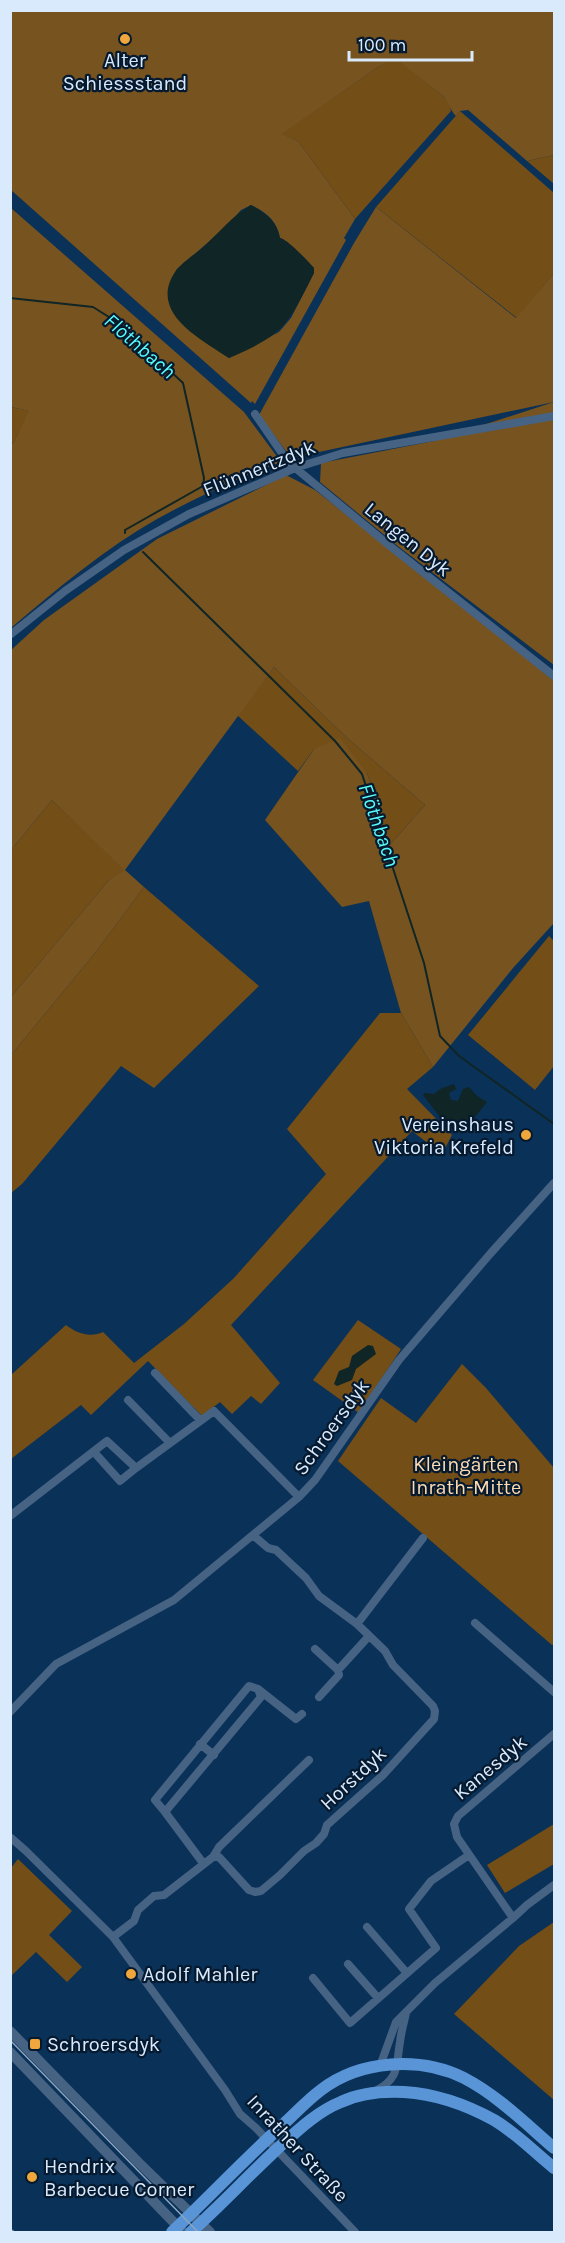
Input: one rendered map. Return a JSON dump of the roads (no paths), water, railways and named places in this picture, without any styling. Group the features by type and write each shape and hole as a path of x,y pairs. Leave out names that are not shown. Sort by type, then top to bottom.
{"main road":[{"path":"178,2231 191,2213 322,2089 339,2078 380,2066 418,2065 441,2069 462,2077 484,2090 555,2148"},
{"path":"191,2232 206,2228 297,2130 344,2100 371,2094 418,2093 442,2097 472,2108 515,2134 555,2168"}],"street":[{"name":"Langen Dyk","path":"255,414 288,462 555,676"},
{"name":"Flünnertzdyk","path":"10,635 64,591 124,550 189,514 296,468 344,453 555,416"},
{"name":"Schroersdyk","path":"10,1712 56,1664 174,1599 299,1497 315,1480 399,1360 490,1254 555,1183"},
{"path":"155,1373 200,1420"},
{"path":"128,1400 170,1443"},
{"path":"94,1452 120,1481 214,1411 299,1497"},
{"path":"10,1516 107,1441 136,1468"},
{"name":"Horstdyk","path":"213,1857 219,1857 249,1890 261,1891 304,1851 316,1843 324,1834 327,1825 382,1775 430,1725 435,1711 433,1706 393,1665 385,1651 357,1624 319,1596 306,1578 276,1550 268,1548 253,1535"},
{"path":"357,1624 423,1538"},
{"path":"475,1623 555,1692"},
{"path":"338,1670 369,1636"},
{"path":"315,1648 338,1670 339,1675 319,1697"},
{"path":"203,1863 155,1800 249,1686 258,1689 296,1719 302,1714"},
{"path":"165,1812 261,1697 258,1689"},
{"name":"Kanesdyk","path":"513,1918 457,1837 454,1824 458,1816 555,1734"},
{"path":"200,1744 213,1755"},
{"path":"113,1937 134,1921 138,1910 154,1896 164,1895 213,1857 219,1846 309,1760"},
{"name":"Inrather Straße","path":"10,1837 113,1937 240,2114 355,2232"},
{"path":"312,1978 350,2023 436,1948 409,1909 431,1881 469,1855"},
{"path":"380,2066 396,2022 435,1983 527,1905 555,1885"},
{"path":"367,1927 406,1972"},
{"path":"348,1964 378,1998"},
{"path":"371,2094 394,2076 399,2064 399,2044 406,2013"},
{"path":"10,2031 206,2228"},
{"path":"10,2052 178,2231"}],"waterway":[{"name":"Flöthbach","path":"10,298 93,307 120,324 183,383 204,478 203,486 125,530 125,533"},
{"name":"Flöthbach","path":"143,552 335,741 362,774 424,963 440,1036 459,1056 554,1124"}],"tram line":[{"path":"10,2040 198,2232"}],"place":[{"name":"Alter Schiessstand","path":"125,39"},
{"name":"Vereinshaus Viktoria Krefeld","path":"526,1135"},
{"name":"Adolf Mahler","path":"131,1974"},
{"name":"Schroersdyk","path":"35,2044"},
{"name":"Hendrix Barbecue Corner","path":"32,2177"}],"park label":[{"name":"Kleingärten Inrath-Mitte","path":"466,1476"}]}
